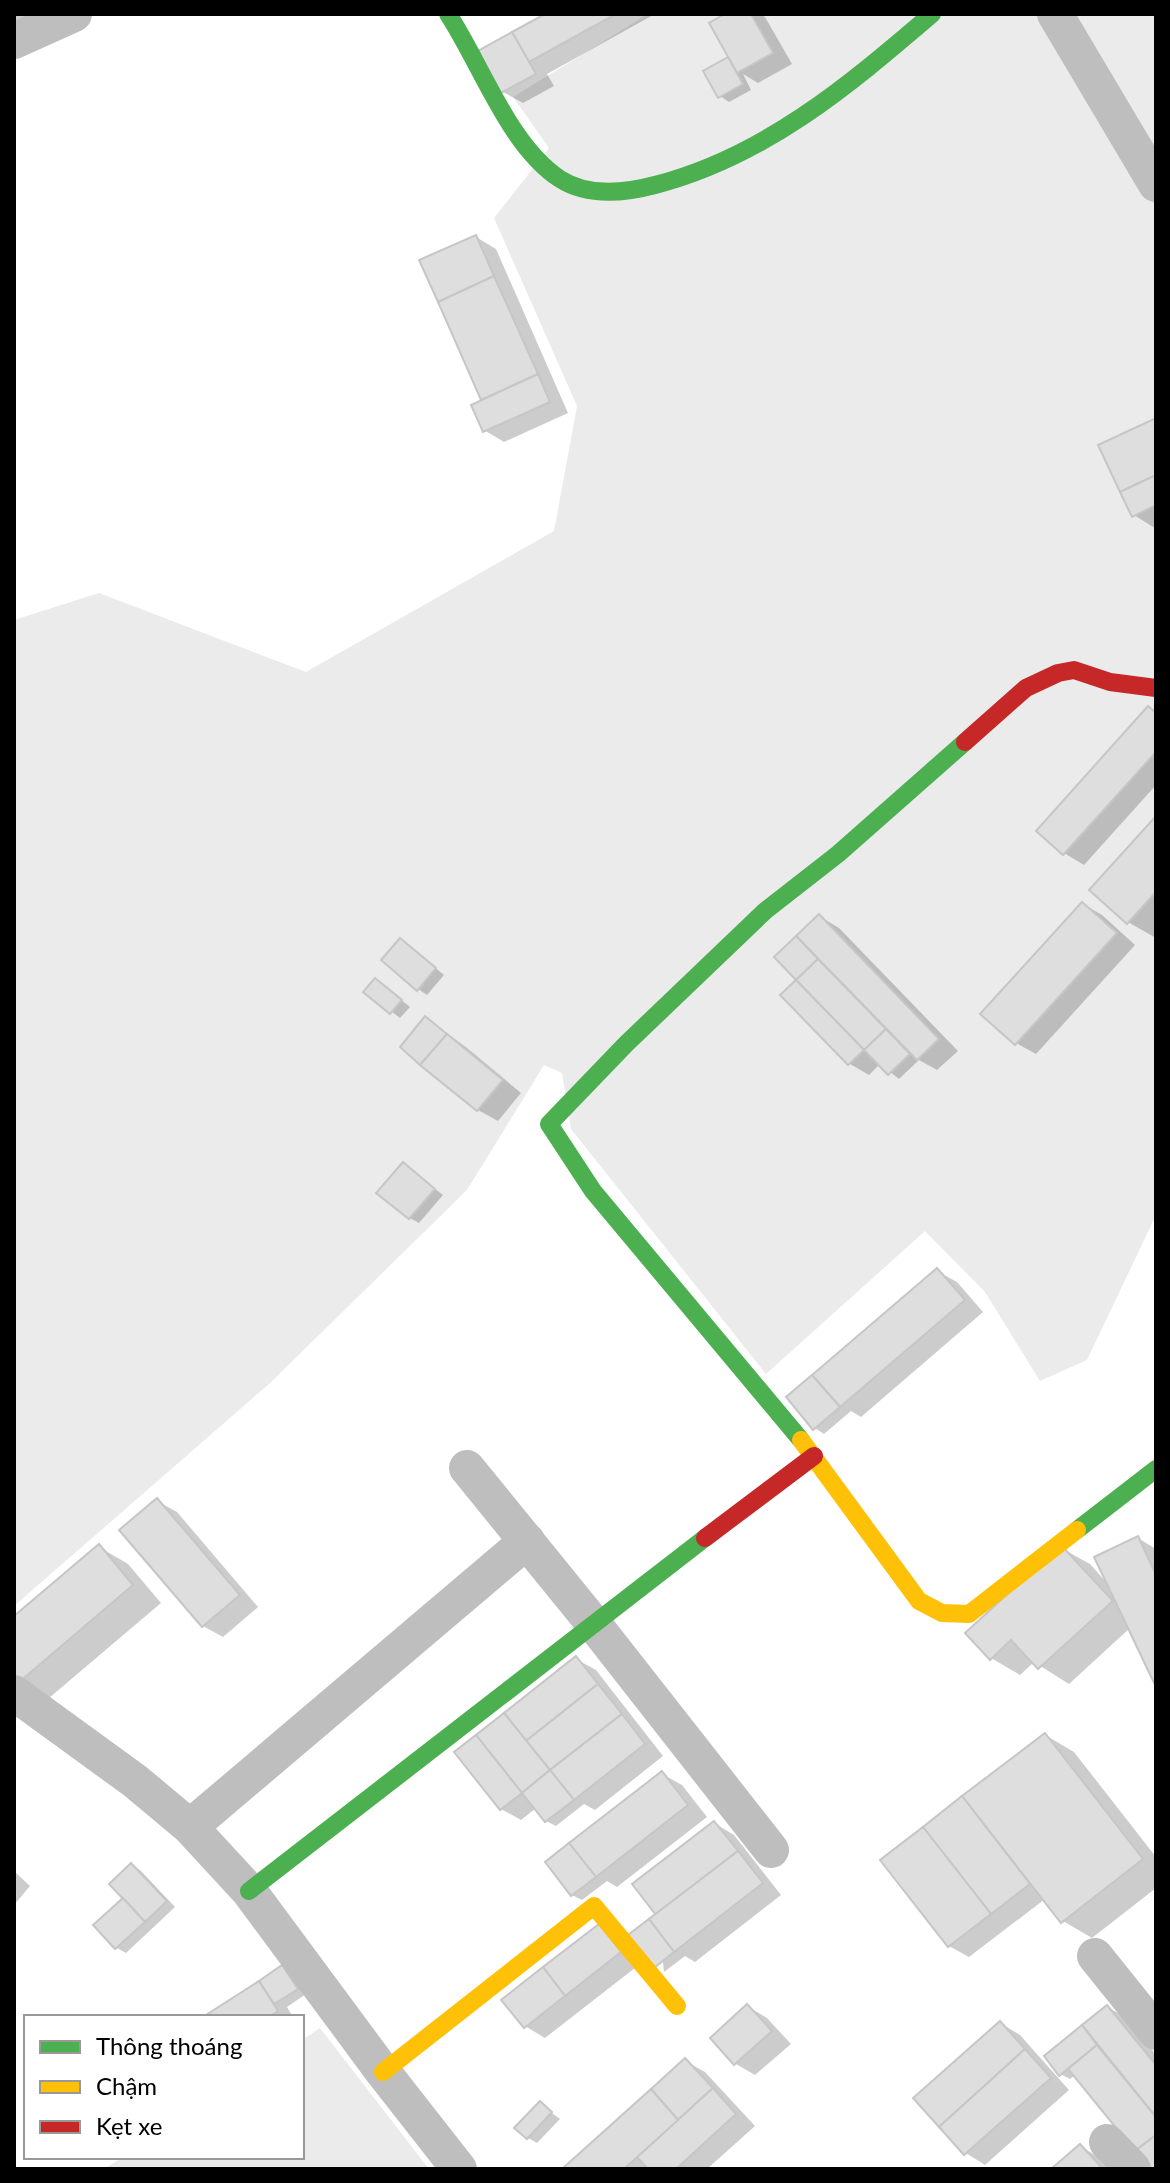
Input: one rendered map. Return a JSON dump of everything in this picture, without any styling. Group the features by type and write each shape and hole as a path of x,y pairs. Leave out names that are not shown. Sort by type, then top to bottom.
{"street":[{"path":"14,41 74,14"},
{"path":"448,14 530,153 561,180 585,189 620,192 669,183 727,162 784,129 854,81 932,14"},
{"path":"1055,14 1156,184"},
{"path":"1156,688 1110,682 1074,670 1058,673 1026,688 838,854 765,911 626,1044 549,1124 607,1209 814,1456 919,1601 937,1613 952,1616 969,1614 986,1603 1156,1469"},
{"path":"249,1891 593,1623 814,1456"},
{"path":"467,1468 771,1850"},
{"path":"190,1827 527,1541"},
{"path":"14,1693 135,1781 190,1827 249,1891 459,2169"},
{"path":"383,2072 594,1906 677,2006"},
{"path":"1095,1956 1156,2032"},
{"path":"1107,2142 1133,2169"}],"shaded area":[{"path":"648,14 1156,14 1156,1215 1087,1360 1040,1381 985,1292 925,1231 766,1374 571,1129 562,1073 544,1065 467,1190 269,1384 14,1606 14,620 99,593 306,672 554,531 577,406 494,218 549,148 513,97"},
{"path":"320,2028 429,2169 104,2169 120,2159 304,2159 304,2039"}],"building":[{"path":"545,14 616,14 529,62 512,32"},
{"path":"725,14 751,14 773,53 737,73 709,23"},
{"path":"512,32 536,74 501,93 478,51"},
{"path":"728,57 743,84 718,98 703,71"},
{"path":"476,235 494,276 438,302 419,260"},
{"path":"494,276 538,374 481,400 438,302"},
{"path":"538,374 550,402 483,432 471,405"},
{"path":"1156,418 1156,475 1120,492 1098,445"},
{"path":"1156,475 1156,505 1132,517 1120,492"},
{"path":"1148,706 1156,713 1156,752 1063,855 1036,831"},
{"path":"1156,816 1156,892 1127,924 1089,890"},
{"path":"1082,902 1117,933 1015,1045 980,1014"},
{"path":"819,914 939,1039 917,1060 796,936"},
{"path":"796,936 818,959 796,980 774,957"},
{"path":"400,938 436,968 417,991 381,960"},
{"path":"818,959 886,1029 864,1050 796,980"},
{"path":"375,978 402,1000 390,1014 363,992"},
{"path":"796,980 864,1050 848,1065 780,995"},
{"path":"425,1016 447,1034 420,1065 400,1047"},
{"path":"886,1029 910,1054 888,1075 864,1050"},
{"path":"447,1034 503,1080 477,1111 420,1065"},
{"path":"403,1162 435,1189 409,1219 376,1193"},
{"path":"937,1268 965,1300 840,1407 812,1375"},
{"path":"812,1375 840,1407 813,1430 786,1397"},
{"path":"157,1498 240,1595 202,1627 119,1530"},
{"path":"1138,1536 1156,1575 1156,1687 1094,1557"},
{"path":"99,1544 133,1585 18,1683 14,1678 14,1616"},
{"path":"1061,1545 1113,1601 1038,1669 1011,1640 990,1660 965,1633"},
{"path":"576,1656 598,1684 526,1741 504,1713"},
{"path":"598,1684 622,1714 550,1770 526,1741"},
{"path":"504,1713 550,1770 522,1793 476,1735"},
{"path":"622,1714 645,1744 574,1800 550,1770"},
{"path":"1045,1733 1143,1859 1061,1923 962,1796"},
{"path":"476,1735 522,1793 500,1810 454,1752"},
{"path":"550,1770 574,1800 545,1822 522,1793"},
{"path":"662,1771 688,1805 596,1877 569,1843"},
{"path":"962,1796 1030,1884 991,1914 923,1827"},
{"path":"714,1821 738,1851 656,1915 632,1884"},
{"path":"923,1827 991,1914 948,1947 880,1860"},
{"path":"569,1843 596,1877 571,1896 545,1862"},
{"path":"738,1851 763,1883 674,1952 649,1919"},
{"path":"131,1863 167,1901 145,1922 109,1884"},
{"path":"123,1898 145,1922 115,1949 93,1925"},
{"path":"649,1919 674,1952 654,1968 628,1935"},
{"path":"599,1924 621,1952 565,1996 543,1967"},
{"path":"282,1965 298,1989 274,2004 259,1981"},
{"path":"543,1967 565,1996 524,2028 501,2000"},
{"path":"259,1981 278,2011 272,2015 206,2015"},
{"path":"747,2004 772,2031 734,2065 710,2038"},
{"path":"1107,2005 1156,2065 1156,2117 1082,2025"},
{"path":"1000,2021 1025,2049 939,2127 913,2098"},
{"path":"1082,2025 1097,2045 1059,2076 1044,2056"},
{"path":"1097,2045 1156,2117 1156,2135 1135,2151 1068,2069"},
{"path":"1025,2049 1051,2078 964,2155 939,2127"},
{"path":"685,2058 713,2088 678,2120 651,2089"},
{"path":"713,2088 736,2114 676,2169 648,2169 637,2157"},
{"path":"651,2089 678,2120 624,2169 562,2169"},
{"path":"540,2101 552,2112 527,2139 514,2128"},
{"path":"1156,2135 1156,2169 1149,2169 1135,2151"},
{"path":"1080,2144 1103,2169 1051,2169"}],"traffic: fast":[{"path":"448,14 497,103 542,164 571,185 607,192 643,188 695,173 768,138 836,92 932,14"},
{"path":"801,1440 593,1191 549,1124 626,1044 765,911 838,854 965,742"},
{"path":"1077,1530 1156,1469"},
{"path":"249,1891 705,1538"}],"traffic: slow":[{"path":"801,1440 919,1601 942,1613 969,1614 1077,1530"},
{"path":"383,2072 594,1906 677,2006"}],"traffic: jam":[{"path":"965,742 1026,688 1058,673 1074,670 1110,682 1156,688"},
{"path":"705,1538 814,1456"}]}
